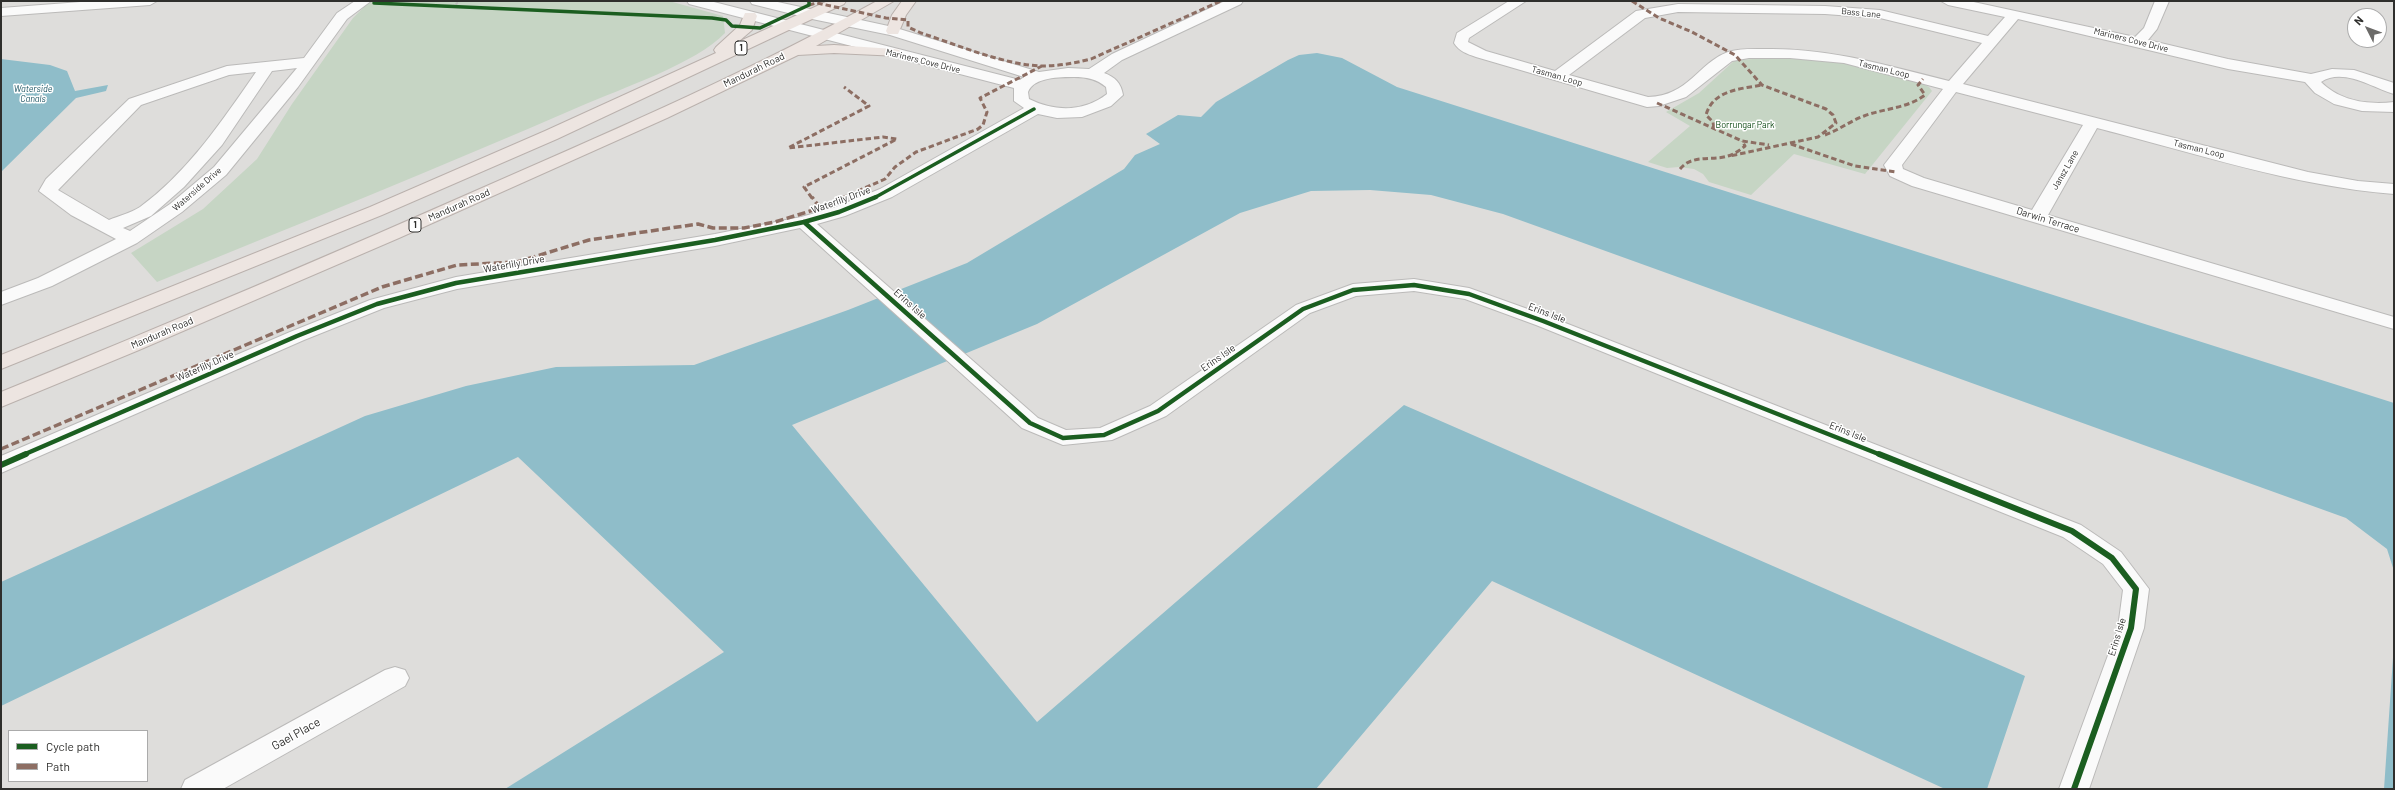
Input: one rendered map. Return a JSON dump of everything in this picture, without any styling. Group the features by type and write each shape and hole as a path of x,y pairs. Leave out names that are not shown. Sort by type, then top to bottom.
{"highway":[{"name":"1","path":"1,363 376,211 551,136 789,26 839,1"},
{"name":"Mandurah Road","path":"1,400 286,282 580,151 823,36 888,1"},
{"path":"893,31 899,15 909,1"},
{"path":"694,70 735,39 747,27 750,16"},
{"path":"788,53 834,49 894,53"}],"street":[{"path":"1,6 66,1"},
{"path":"1,12 150,1"},
{"name":"Waterside Drive","path":"1,299 45,282 130,240 176,208 220,171 309,62 342,9 364,1"},
{"name":"Mariners Cove Drive","path":"694,1 823,36 1023,86"},
{"name":"Mariners Cove Drive","path":"757,1 812,15 893,31 1039,77"},
{"path":"1092,74 1117,57 1236,1"},
{"name":"Tasman Loop","path":"1519,1 1462,36 1461,43 1468,49 1481,54 1647,102 1657,103 1681,94 1727,58 1735,55 1786,53 1844,59 2308,177 2358,186 2394,189"},
{"name":"Mariners Cove Drive","path":"1948,1 2015,14 2228,64 2313,79"},
{"path":"2138,42 2150,29 2162,1"},
{"name":"Bass Lane","path":"1557,76 1641,14 1678,8 1825,10 1880,14 1992,41"},
{"name":"Darwin Terrace","path":"2015,14 1953,86 1893,165 1896,172 1918,182 2394,323"},
{"path":"130,240 110,226 69,206 48,191 52,183 134,102 227,71 309,62"},
{"path":"110,226 145,212 178,183 216,141 268,66"},
{"path":"2387,86 2382,77 2394,69"},
{"path":"1056,73 1092,74 1106,79 1114,86 1114,95 1106,103 1092,110 1072,113 1051,113 1034,109 1022,101 1020,92 1023,86 1039,77 1056,73"},
{"path":"2387,86 2339,74 2327,74 2313,79 2313,83 2317,88 2330,96 2350,102 2386,107 2394,116"},
{"name":"Waterlily Drive","path":"1,465 297,336 377,304 456,283 715,240 804,222 839,212 886,193 1034,109"},
{"name":"Jansz Lane","path":"2037,217 2093,122"},
{"name":"Erins Isle","path":"804,222 1030,423 1063,438 1104,435 1158,411 1303,309 1353,290 1414,285 1469,294 1543,321 2072,531 2112,558 2136,589 2131,628 2074,789"},
{"name":"Gael Place","path":"196,789 395,678"}],"path":[{"path":"452,7 460,1"}],"green space":[{"path":"370,1 669,1 723,16 725,33 696,55 657,74 423,173 157,282 131,253 203,209 257,159 292,104 353,18"},
{"name":"Borrungar Park","path":"1789,57 1843,62 1919,82 1929,87 1932,91 1865,174 1794,154 1751,195 1709,182 1703,174 1694,169 1679,167 1667,168 1648,162 1690,126 1666,112 1699,93 1735,60"}],"water":[{"path":"1317,53 1342,58 1397,87 2394,403 2394,571 2387,549 2346,518 1503,214 1431,195 1370,190 1311,191 1240,213 1037,324 792,425 1037,722 1404,405 2025,676 1987,789 1945,789 1492,581 1316,789 505,789 724,652 518,457 1,706 1,582 365,416 466,386 556,367 694,365 848,310 967,263 1124,169 1135,155 1160,144 1146,134 1178,115 1201,117 1216,102 1288,60 1299,55"},
{"name":"Waterside Canals","path":"1,59 50,65 67,71 75,91 108,85 106,91 76,98 1,172"},
{"path":"2394,643 2394,789 2384,789"}],"marked path":[{"path":"809,5 817,3 886,18 908,20 908,27 921,33 1010,61 1042,66 1069,64 1091,59 1221,1"},
{"path":"1632,1 1659,18 1692,32 1735,55 1762,85 1826,109 1833,115 1836,123 1818,137 1730,156"},
{"path":"820,208 885,179 895,167 916,152 978,129 983,125 987,112 980,98 1042,66"},
{"path":"1825,135 1854,120 1872,113 1911,104 1925,95 1918,85 1923,79"},
{"path":"1714,128 1713,122 1706,115 1708,107 1713,100 1728,92 1762,85"},
{"path":"1,449 382,287 457,265 517,262 589,240 698,224 713,228 744,228 775,222 820,208 804,187 897,139 883,137 788,148 869,106 844,87"},
{"path":"1657,103 1742,141 1769,145"},
{"path":"1680,169 1684,164 1695,159 1729,156 1745,146 1742,141"},
{"path":"1791,144 1855,166 1896,172"}],"cycle path":[{"path":"374,3 712,18 726,20 732,26 760,28 809,5 809,1"},
{"path":"1,465 297,336 377,304 456,283 715,240 804,222 839,212 886,193 1034,109"},
{"path":"804,222 1030,423 1063,438 1104,435 1158,411 1303,309 1353,290 1414,285 1469,294 1543,321 2072,531 2112,558 2136,589 2131,628 2074,789"}]}
